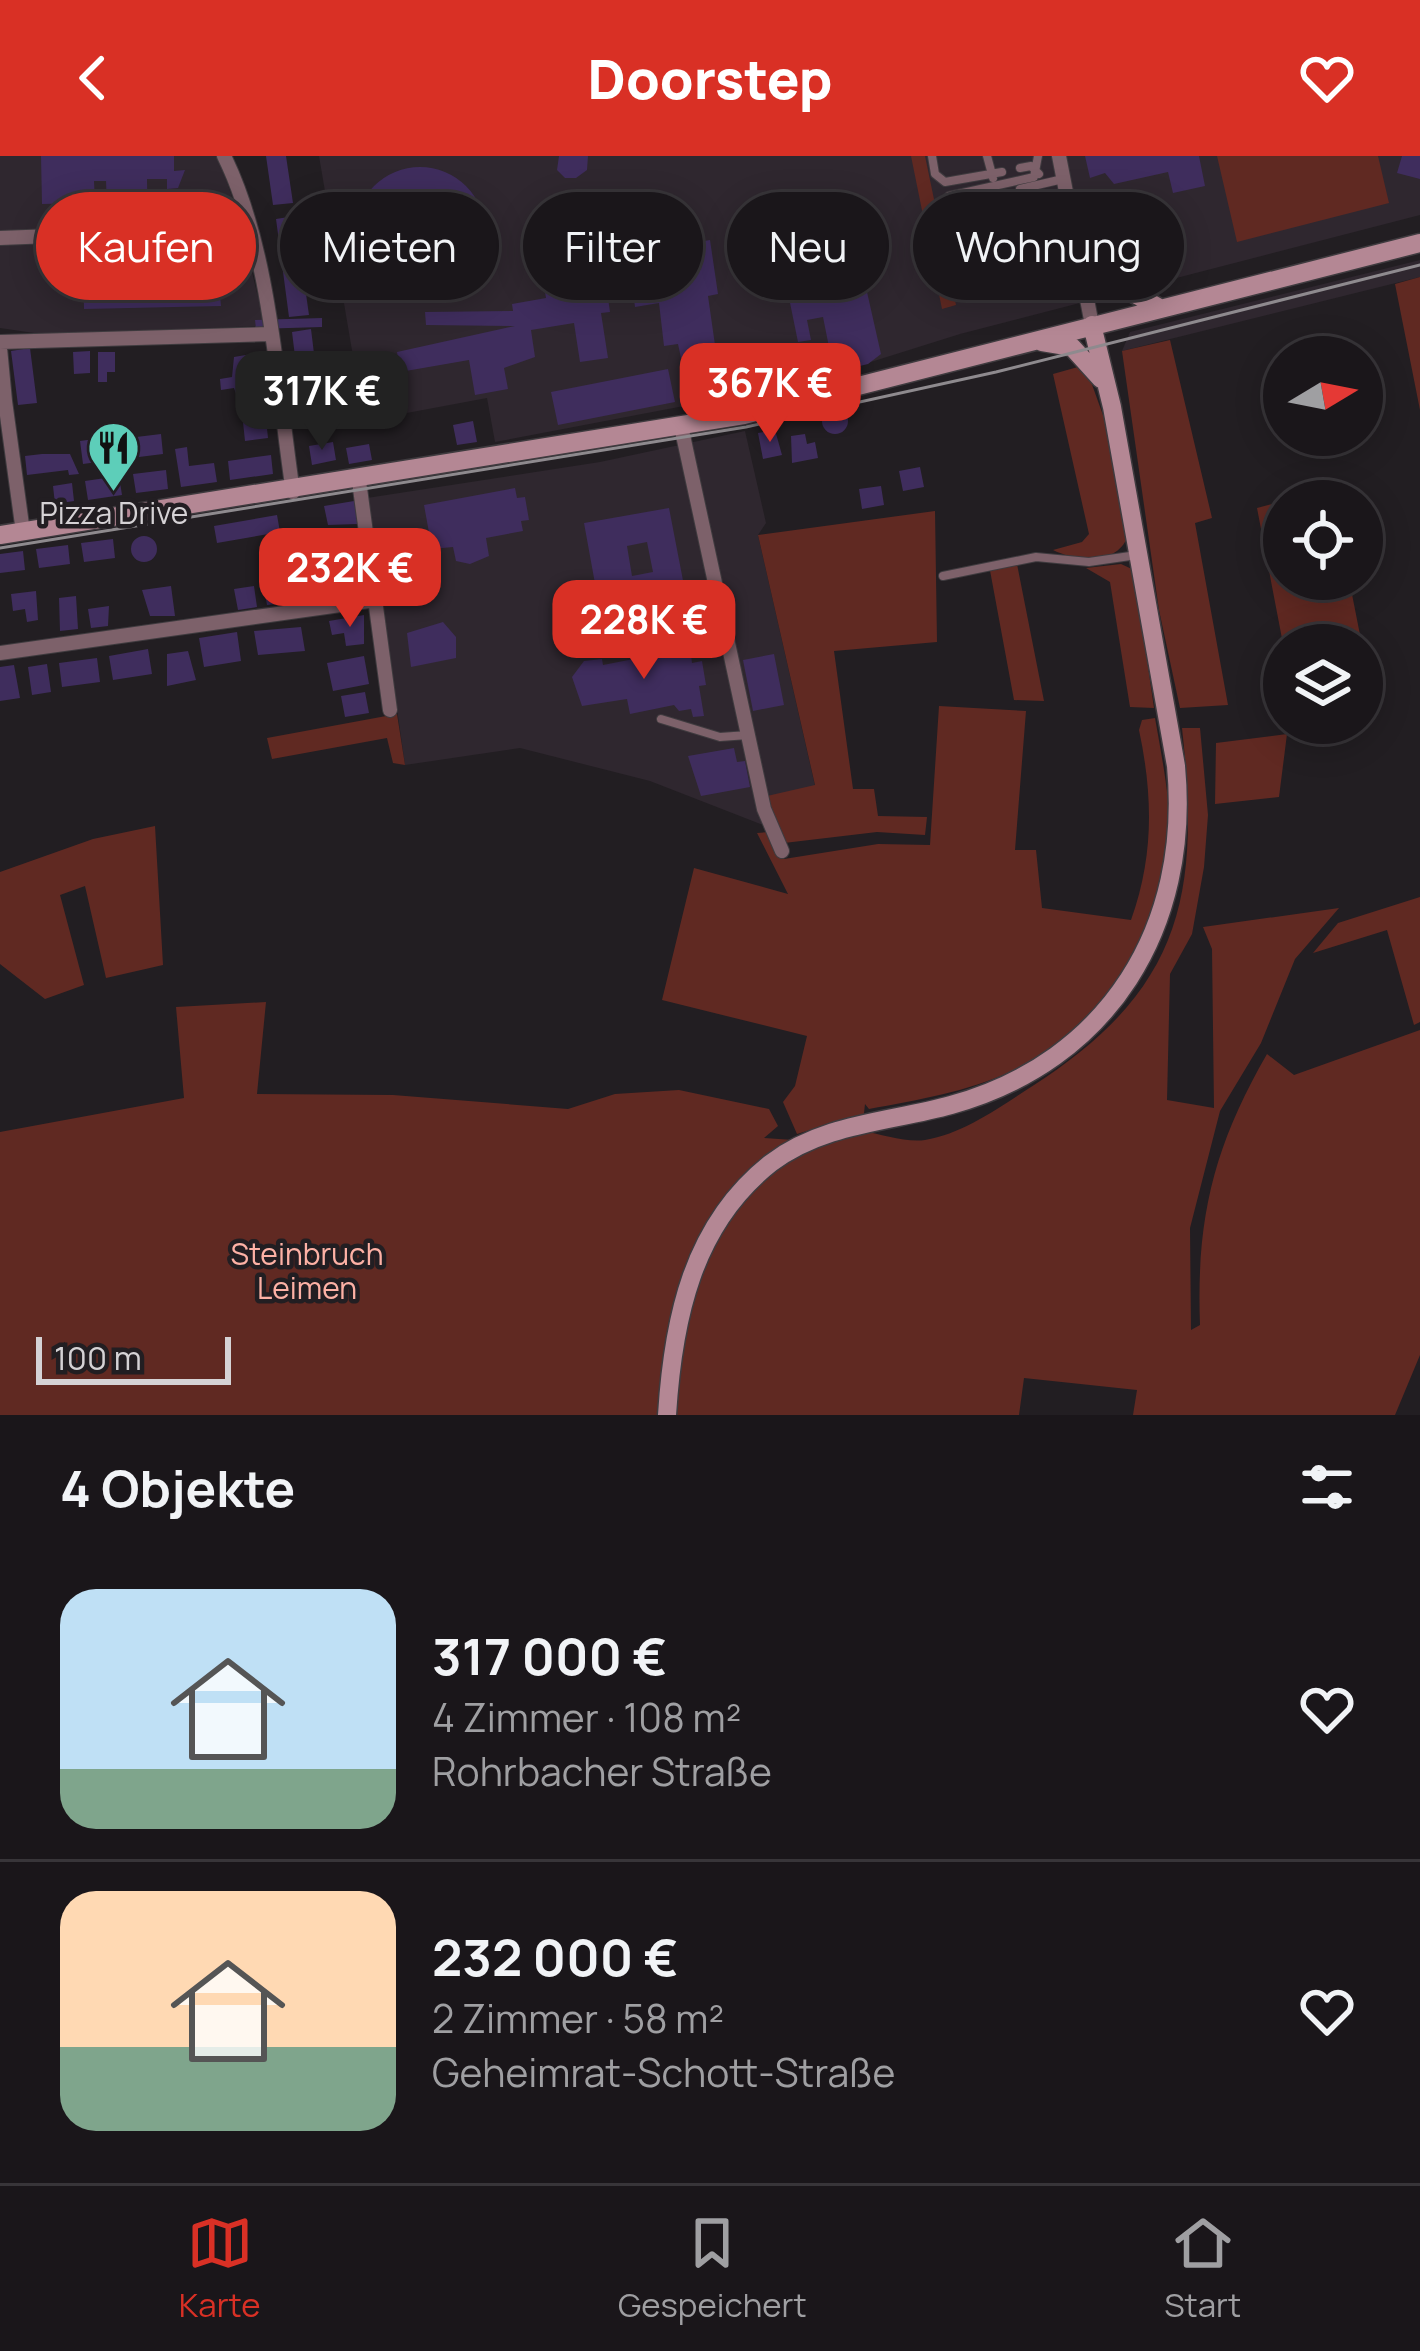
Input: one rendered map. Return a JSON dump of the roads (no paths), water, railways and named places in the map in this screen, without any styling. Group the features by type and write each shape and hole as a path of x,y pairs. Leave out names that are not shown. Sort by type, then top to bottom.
{"main road":[{"path":"0,535 292,492 681,426 1420,243"},
{"path":"1145,300 1158,307"},
{"path":"667,1415 676,1339 693,1268 731,1202 792,1149 841,1128 1002,1088 1059,1053 1100,1016 1147,951 1172,883 1179,808 1165,696 1092,325"},
{"path":"1037,340 1072,347 1108,388"}],"street":[{"path":"224,156 246,217 292,492"},
{"path":"1059,156 1066,192"},
{"path":"0,238 36,237"},
{"path":"1087,300 1092,325"},
{"path":"23,532 3,401 0,345 269,334"},
{"path":"681,426 764,808 782,851"},
{"path":"359,481 390,710"},
{"path":"0,653 376,600"}],"lane":[{"path":"932,156 935,174 945,182 997,173"},
{"path":"988,156 997,173 994,186"},
{"path":"1037,173 1038,156"},
{"path":"1020,168 1031,166 1047,183"},
{"path":"967,192 1037,173"},
{"path":"1020,189 1064,179"},
{"path":"943,576 1036,557 1089,562 1139,555"},
{"path":"662,719 719,737 749,734"}],"tram line":[{"path":"0,548 746,427 996,372 1420,265"}],"place":[{"name":"Pizza Drive","path":"114,493"}],"park label":[{"name":"Steinbruch Leimen","path":"307,1270"}]}
